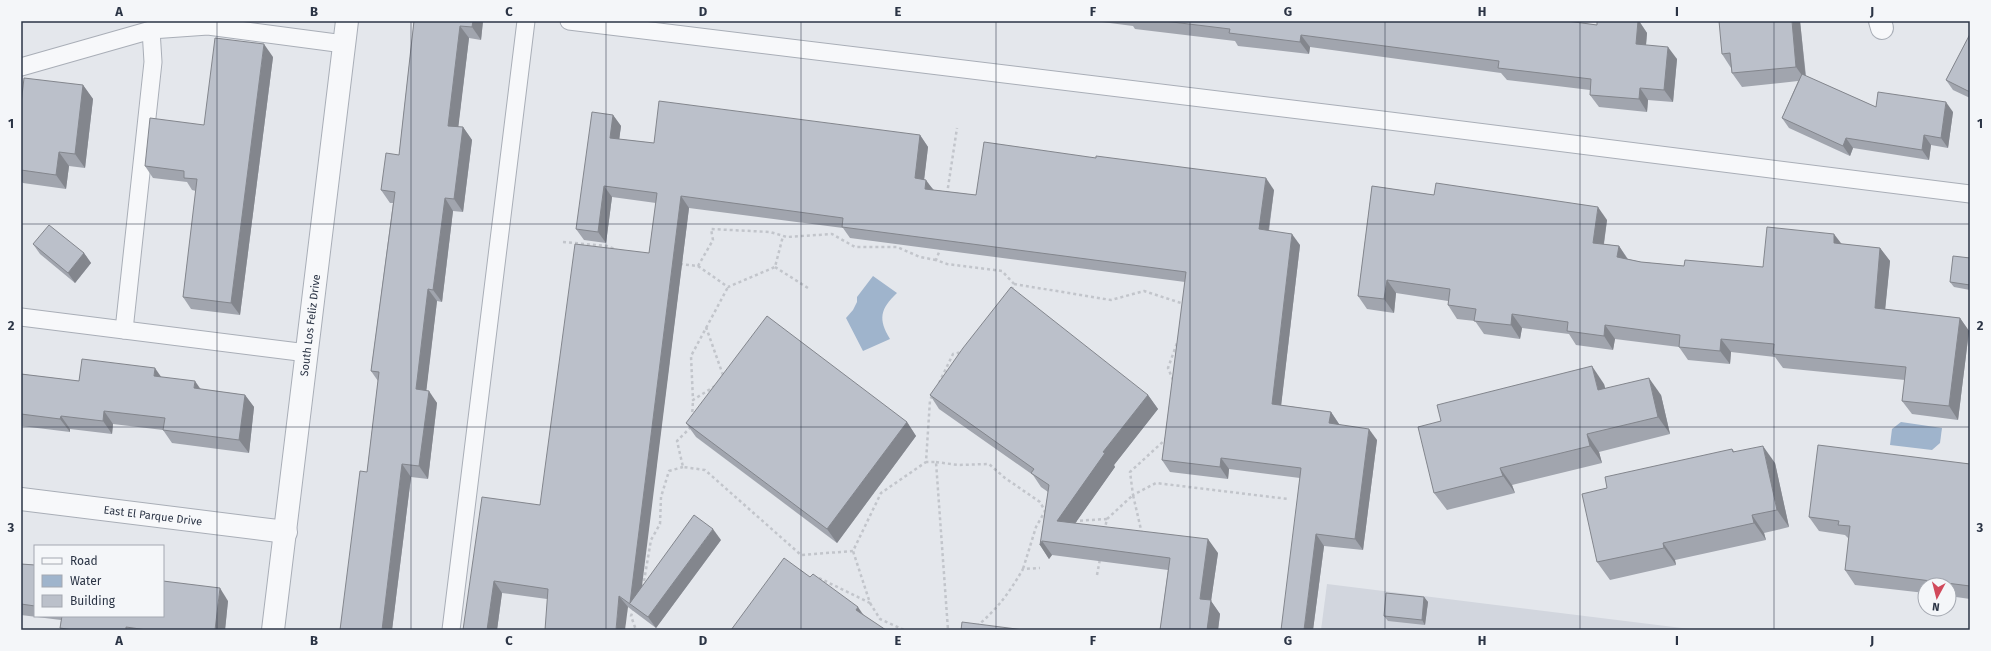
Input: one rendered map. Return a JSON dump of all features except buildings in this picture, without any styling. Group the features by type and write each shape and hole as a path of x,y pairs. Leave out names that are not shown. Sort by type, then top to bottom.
{"street":[{"name":"South Los Feliz Drive","path":"273,630 347,21"},
{"name":"East El Parque Drive","path":"21,499 286,532"}],"lane":[{"path":"451,630 526,21"},
{"path":"570,21 1374,119 1970,194"},
{"path":"21,67 151,30 208,26 344,44"},
{"path":"124,330 153,62 151,30"},
{"path":"21,317 307,353"}],"path":[{"path":"947,195 957,128"},
{"path":"698,266 712,240 711,229 770,232 787,238 832,234 855,247 897,247 920,257 947,264 1002,271 1014,284 1112,300 1144,291 1187,305"},
{"path":"775,268 783,236"},
{"path":"936,260 943,241"},
{"path":"563,242 607,246 620,251"},
{"path":"675,263 698,266 728,287"},
{"path":"683,467 677,441 691,429 693,400 691,356 728,287 775,268"},
{"path":"775,268 808,288"},
{"path":"1008,297 1014,284"},
{"path":"706,327 725,380"},
{"path":"1174,381 1168,368 1179,339"},
{"path":"937,387 953,354 965,351"},
{"path":"693,400 718,384"},
{"path":"926,462 930,400 933,394"},
{"path":"1143,537 1133,495 1130,472 1170,435"},
{"path":"904,630 880,619 870,603 853,551 881,493 926,462 936,462 958,465 989,464 1005,478 1040,502 1045,511 1036,527 1023,569 1012,589 991,615 972,630"},
{"path":"936,462 948,630"},
{"path":"643,590 651,540 660,524 661,497 668,471 683,467 705,470 801,555 853,551"},
{"path":"1071,522 1107,519 1133,495 1156,483 1288,499"},
{"path":"1042,517 1049,518"},
{"path":"1105,533 1107,519"},
{"path":"1097,576 1101,554"},
{"path":"1023,569 1040,568"},
{"path":"818,578 870,603"},
{"path":"636,630 631,616 637,603"}],"shaded area":[{"path":"1327,584 1698,630 1321,630"}],"water":[{"path":"873,276 897,293 884,309 882,320 890,339 863,351 846,318 853,310 857,302 857,297"},
{"path":"1901,422 1942,428 1940,443 1932,450 1890,445 1892,429"}]}
